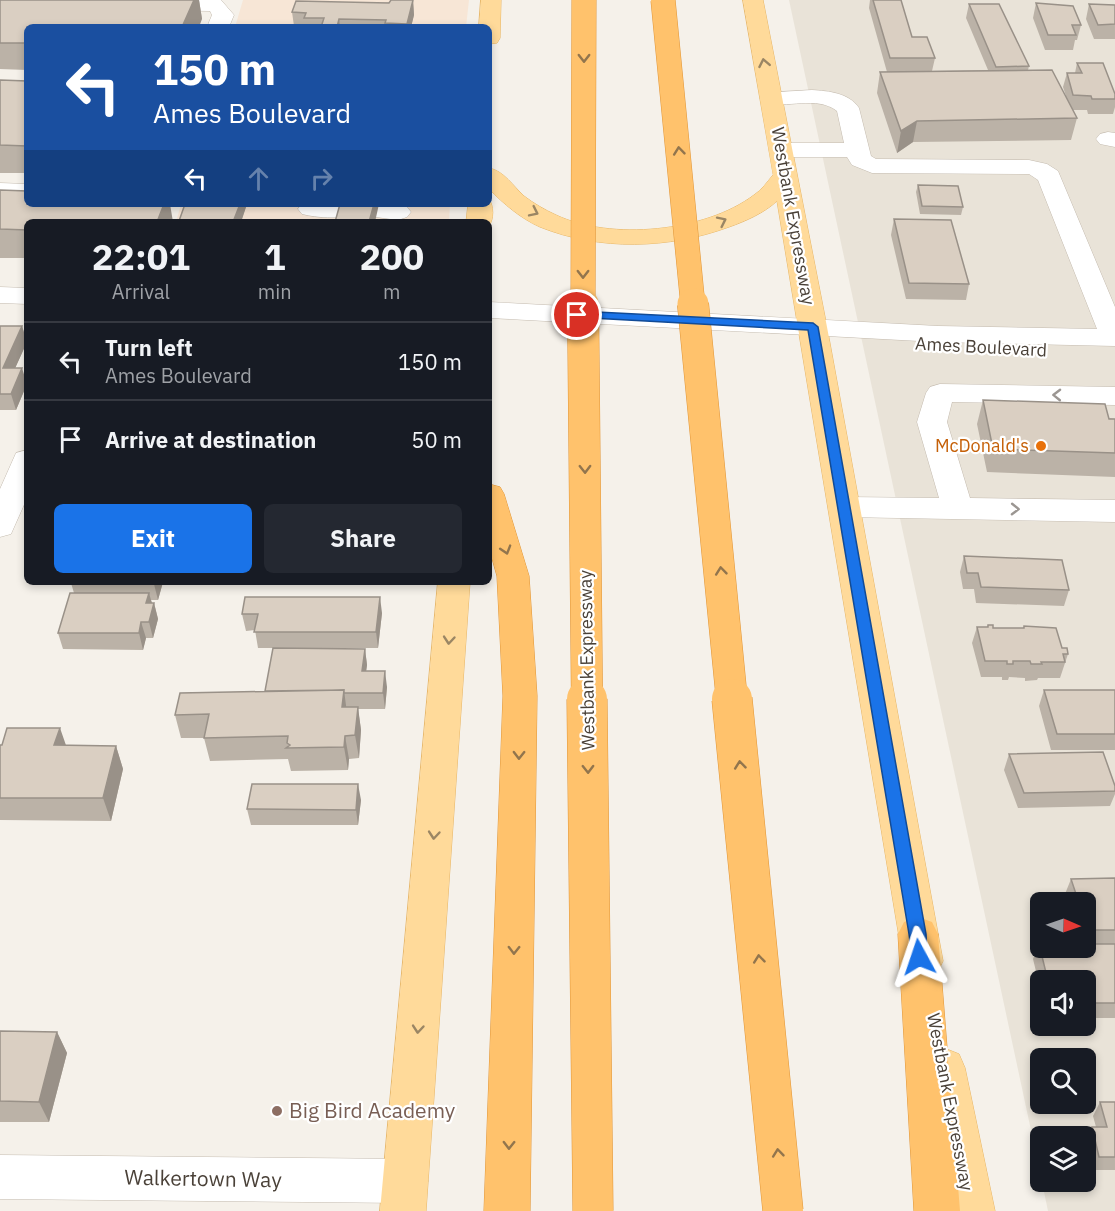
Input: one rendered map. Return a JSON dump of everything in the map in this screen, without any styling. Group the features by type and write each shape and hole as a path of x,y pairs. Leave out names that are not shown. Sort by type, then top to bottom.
{"highway":[{"name":"Westbank Expressway","path":"584,0 583,294 593,1211"},
{"path":"663,0 783,1211"},
{"path":"492,504 513,576 520,696 507,1211"},
{"path":"918,934 937,1211"}],"main road":[{"path":"490,24 491,0"},
{"name":"Westbank Expressway","path":"753,0 813,327 918,934 972,1211"},
{"path":"492,178 523,206 563,226 612,237 658,237 711,227 762,201 786,175"},
{"path":"404,1196 454,585"}],"street":[{"path":"136,3 216,5 223,15 219,24"},
{"path":"771,98 821,98 842,103 848,108 860,160 872,166 1029,167 1044,172 1049,176 1114,343"},
{"path":"781,150 857,150"},
{"path":"0,190 24,191"},
{"path":"310,212 344,210"},
{"path":"0,295 24,296"},
{"name":"Ames Boulevard","path":"492,310 813,327 937,349 1114,343"},
{"path":"957,508 932,422 939,393 1115,396"},
{"path":"0,526 24,467"},
{"path":"844,507 1115,511"},
{"name":"Walkertown Way","path":"0,1177 404,1196"}],"shaded area":[{"path":"243,0 469,0 466,24 236,24"},
{"path":"789,0 1115,0 1115,1211 1048,1211 1044,1192 1096,1192 1096,1126 1030,1126"},
{"path":"180,207 450,207 449,219 177,219"}],"building":[{"path":"0,0 194,0 183,24 24,24 24,43 0,43"},
{"path":"391,0 413,0 407,24 385,23 386,20 339,19 338,24 322,24 324,18 304,18 306,13 292,12 296,1 389,3"},
{"path":"873,0 901,0 912,37 927,37 935,58 890,58"},
{"path":"1036,3 1073,6 1081,25 1072,25 1076,35 1048,35"},
{"path":"969,4 999,4 1029,66 996,67"},
{"path":"1089,4 1115,5 1115,24 1098,25"},
{"path":"1077,63 1103,63 1115,99 1092,99 1091,96 1073,95 1067,73 1082,73"},
{"path":"1052,70 1077,118 917,121 901,131 880,72"},
{"path":"0,80 24,81 24,146 0,145"},
{"path":"918,185 958,186 963,207 922,206"},
{"path":"0,190 24,191 24,207 163,207 158,219 24,219 24,230 0,229"},
{"path":"184,207 239,207 234,219 180,219"},
{"path":"339,207 373,207 370,219 336,219"},
{"path":"894,219 951,220 969,284 909,283"},
{"path":"0,326 22,326 3,368 22,368 11,394 0,394"},
{"path":"983,400 1105,404 1109,419 1115,419 1115,453 993,449"},
{"path":"964,556 1062,560 1069,590 981,587 978,573 967,573"},
{"path":"70,593 149,593 146,603 154,603 149,622 141,622 139,633 58,633"},
{"path":"245,597 380,597 376,632 254,632 258,614 242,614"},
{"path":"988,625 993,625 993,628 1024,628 1024,626 1056,628 1062,648 1067,648 1068,654 1063,654 1065,662 1031,664 1030,661 1013,661 1013,664 1007,664 1007,661 985,661 977,627 988,627"},
{"path":"273,648 365,649 362,671 385,671 383,693 344,693 344,690 265,691"},
{"path":"344,690 342,707 358,707 355,735 345,736 344,747 286,748 290,745 287,743 288,736 204,738 209,714 175,715 180,693"},
{"path":"1044,690 1115,690 1115,734 1057,734"},
{"path":"7,728 60,728 54,745 116,746 103,798 0,798 0,745 2,745"},
{"path":"1103,752 1115,791 1024,793 1009,754"},
{"path":"252,784 358,784 356,810 247,809"},
{"path":"1115,878 1115,930 1096,930 1096,892 1075,892 1071,879"},
{"path":"1096,944 1115,944 1115,1003 1096,1003 1096,970 1045,970 1042,958 1096,958"},
{"path":"0,1031 57,1032 39,1102 0,1101"},
{"path":"1100,1102 1115,1102 1115,1157 1099,1157 1096,1127 1107,1127"}],"place":[{"name":"McDonald's","path":"1041,446"},
{"name":"Big Bird Academy","path":"277,1111"}],"route":[{"path":"577,315 813,327 918,934 919,957"}]}
